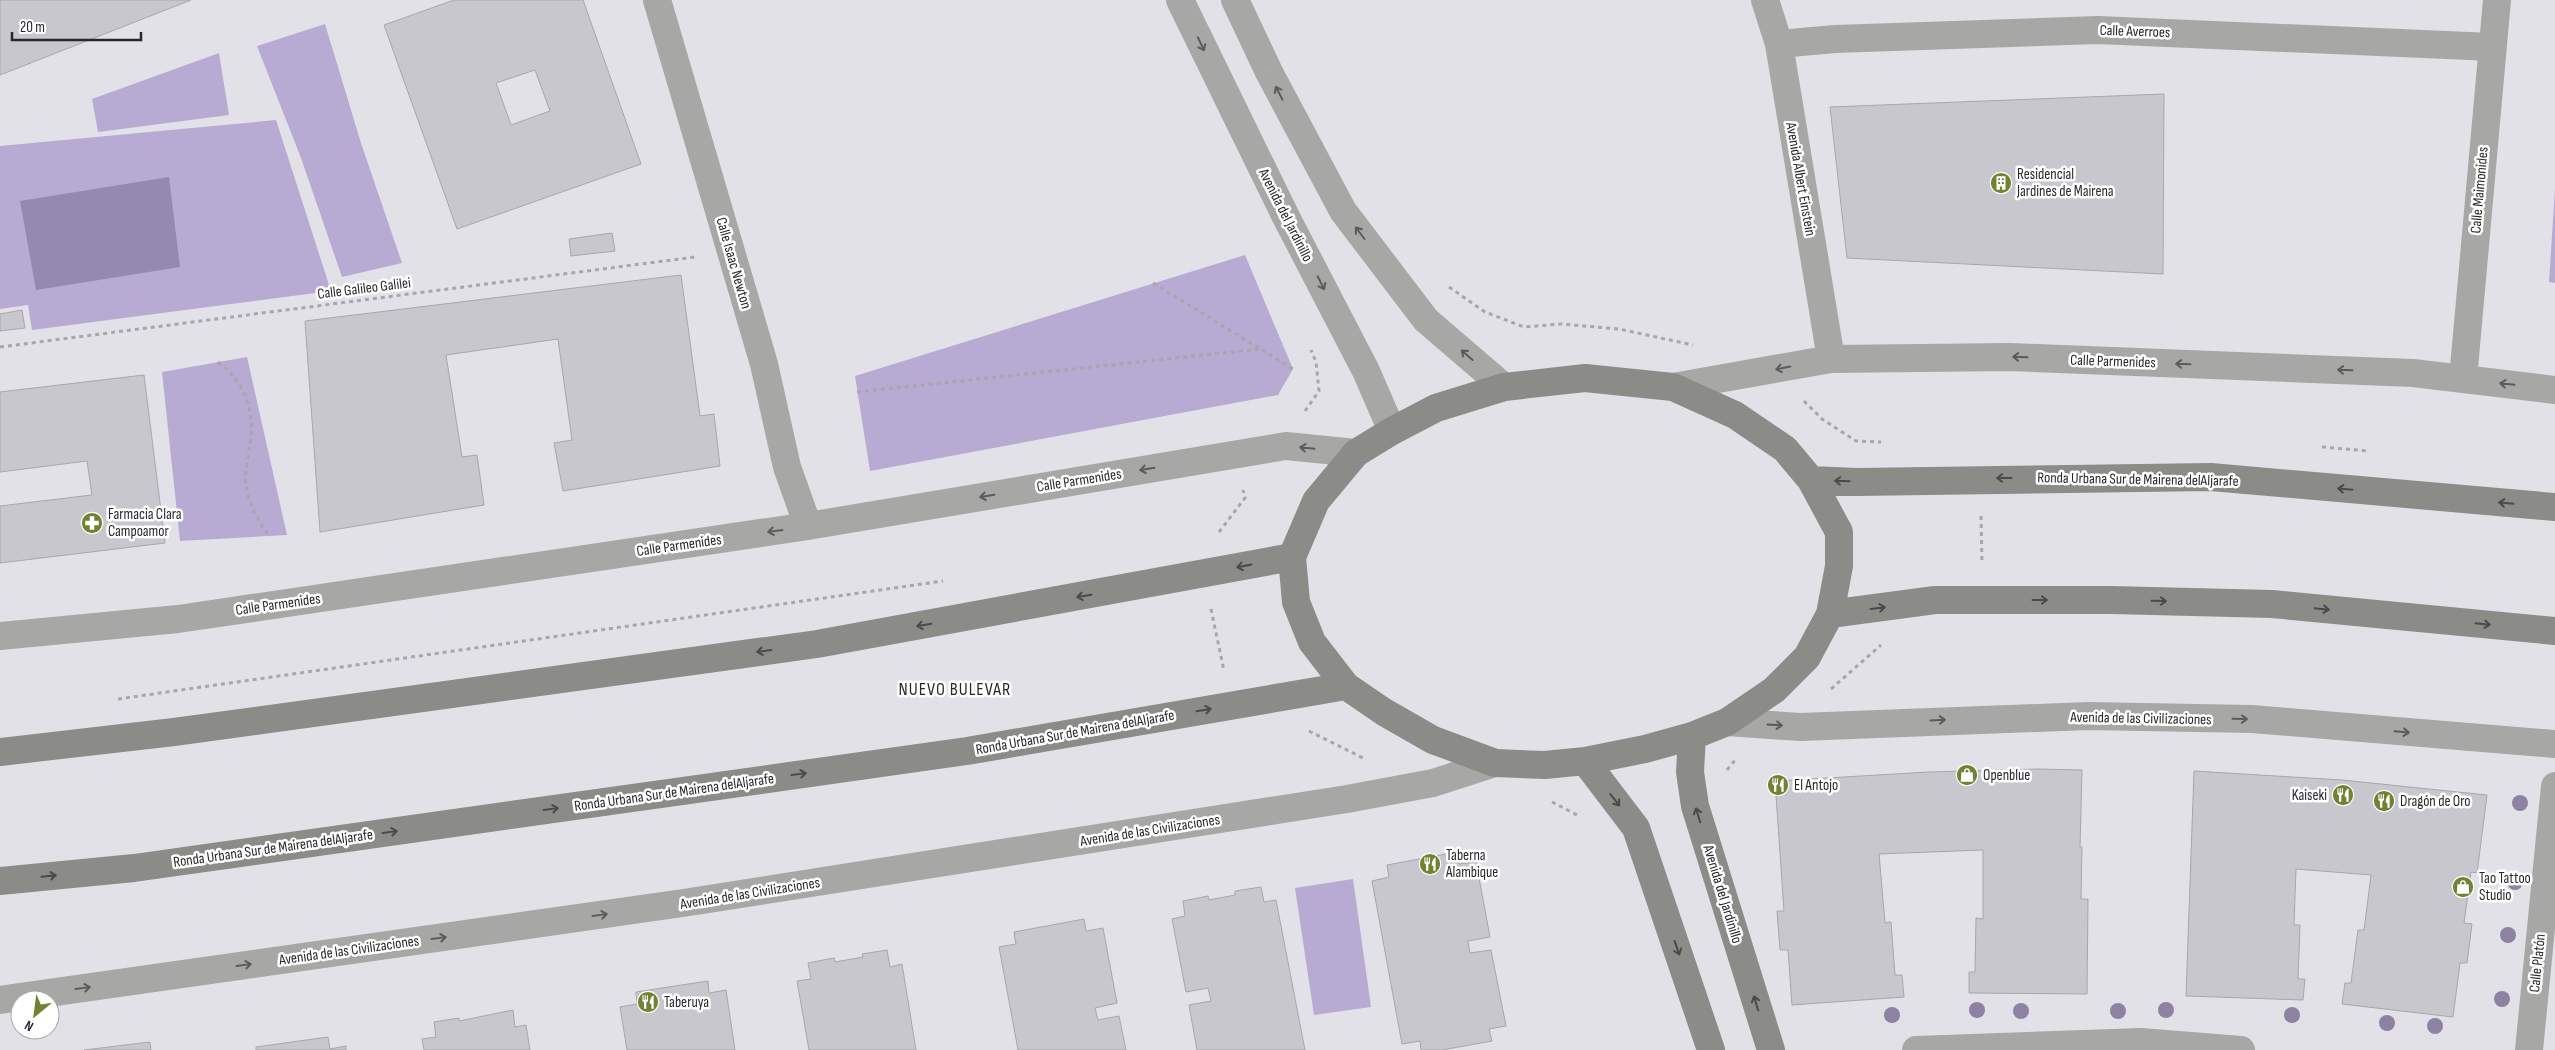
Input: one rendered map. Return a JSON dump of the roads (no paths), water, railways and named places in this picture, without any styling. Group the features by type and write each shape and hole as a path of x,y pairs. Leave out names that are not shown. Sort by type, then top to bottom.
{"street":[{"name":"Calle Isaac Newton","path":"657,0 764,364 787,467 808,526"},
{"name":"Avenida del Jardinillo","path":"1180,0 1282,209 1366,371 1392,431"},
{"path":"1235,0 1268,72 1343,211 1426,320 1504,387"},
{"name":"Avenida Albert Einstein","path":"1765,0 1779,44 1831,359"},
{"name":"Calle Maimonides","path":"2463,379 2497,0"},
{"name":"Calle Averroes","path":"1779,44 1835,39 2098,30 2492,47"},
{"name":"Calle Parmenides","path":"1673,387 1831,359 2010,357 2413,373 2555,390"},
{"path":"1584,378 1673,387 1742,420 1785,449 1811,480 1839,532 1839,566 1830,614 1807,657 1774,690 1727,722 1692,736 1645,749 1585,761 1545,765 1495,763 1433,740 1384,712 1346,686 1312,642 1296,602 1292,557 1316,501 1356,453 1392,431 1436,408 1504,387 1584,378"},
{"name":"Calle Parmenides","path":"0,636 178,619 808,526 1286,446 1356,453"},
{"name":"Ronda Urbana Sur de Mairena delAljarafe","path":"1811,480 1857,482 2211,477 2555,507"},
{"path":"0,752 184,730 817,644 1292,557"},
{"path":"1830,614 1935,600 2111,600 2272,604 2555,631"},
{"name":"Ronda Urbana Sur de Mairena delAljarafe","path":"0,881 134,868 967,751 1346,686"},
{"name":"Avenida de las Civilizaciones","path":"1727,722 1800,727 2088,716 2252,719 2555,744"},
{"name":"Avenida del Jardinillo","path":"1692,736 1690,772 1694,799 1771,1050"},
{"path":"1585,761 1636,828 1711,1050"},
{"name":"Avenida de las Civilizaciones","path":"0,1000 683,903 1416,787 1495,763"},
{"name":"Calle Platón","path":"2529,1050 2555,786"},
{"path":"1916,1050 2141,1042 2241,1050"}],"place":[{"name":"Residencial Jardines de Mairena","path":"2001,183"},
{"name":"Farmacia Clara Campoamor","path":"92,523"},
{"name":"Openblue","path":"1967,775"},
{"name":"El Antojo","path":"1778,785"},
{"name":"Kaiseki","path":"2343,795"},
{"name":"Dragón de Oro","path":"2384,801"},
{"name":"Taberna Alambique","path":"1430,864"},
{"name":"Tao Tattoo Studio","path":"2463,887"},
{"name":"Taberuya","path":"648,1002"}],"district":[{"name":"NUEVO BULEVAR","path":"955,689"}]}
